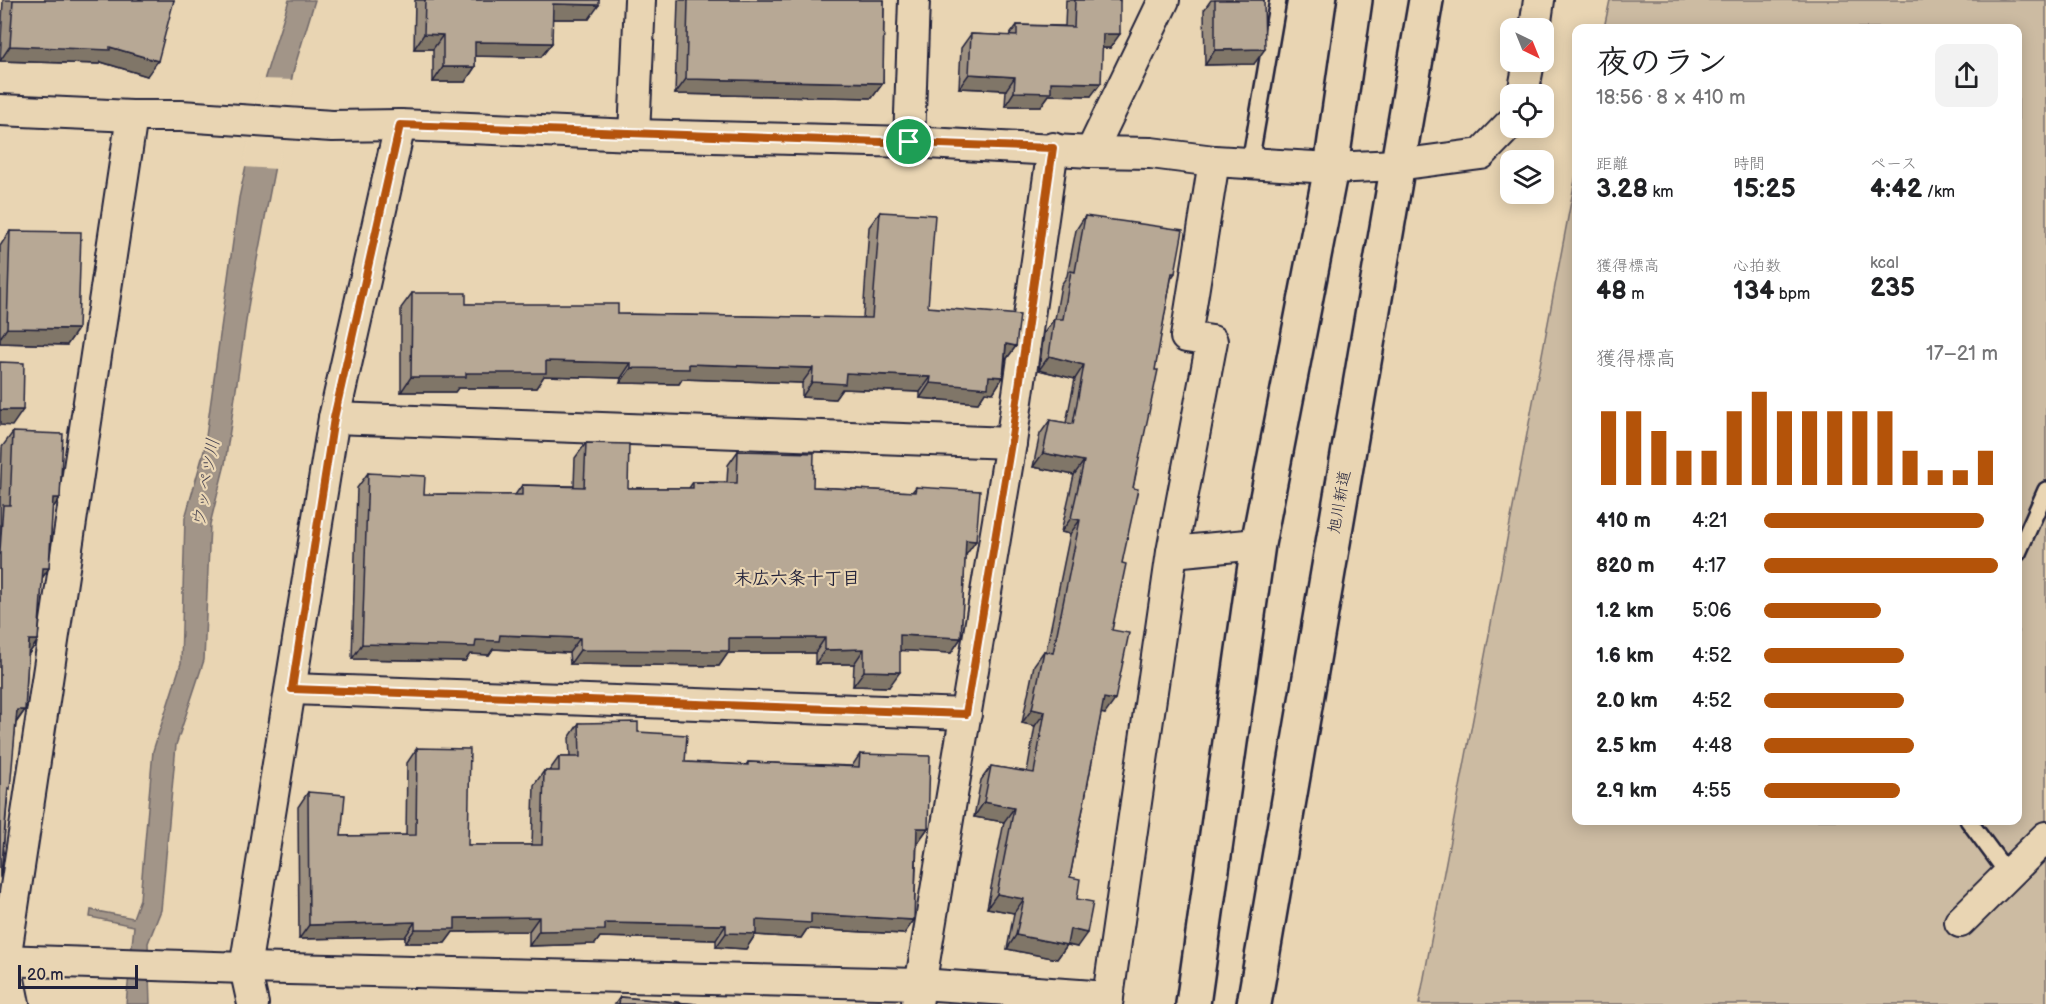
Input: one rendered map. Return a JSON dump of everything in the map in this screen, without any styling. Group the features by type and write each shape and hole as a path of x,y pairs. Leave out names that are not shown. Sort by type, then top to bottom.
{"highway":[{"path":"1192,1004 1258,544 1331,168 1354,0"},
{"name":"旭川新道","path":"1254,1004 1397,165 1415,76 1426,0"}],"street":[{"path":"634,135 640,0"},
{"path":"909,142 914,0"},
{"path":"1091,152 1164,0"},
{"path":"1536,18 1539,0"},
{"path":"0,110 181,116 332,126 400,125 1053,148 1091,152 1151,153 1214,161 1331,168 1397,165 1481,154 1500,134"},
{"path":"14,1004 3,960 132,116"},
{"path":"253,1004 245,968 292,689 334,418 400,125"},
{"path":"918,994 1011,443 1053,148"},
{"path":"3,960 1107,1001 1173,552 1212,341 1186,337 1214,161"},
{"path":"334,418 1011,443"},
{"path":"1173,552 1258,544"},
{"path":"292,689 966,714"},
{"path":"1960,922 2046,837"}],"lane":[{"path":"1250,163 1278,0"},
{"path":"2022,544 2046,490"},
{"path":"1972,825 2008,874"}],"shaded area":[{"path":"1610,0 2046,0 2046,1004 1419,1004 1572,196 1572,825 2022,825 2022,24 1605,24"}],"water":[{"name":"ウッペツ川","path":"289,0 315,0 293,72 249,301 225,464 210,524 204,660 176,745 161,910 148,943 150,1004 126,1004 134,926 90,917 91,910 133,918 140,899 153,751 181,663 185,518 204,451 239,198 265,77"}],"pier":[{"path":"261,79 295,80 278,169 243,167"}],"building":[{"path":"13,0 174,0 158,61 110,47 110,50 10,46"},
{"path":"425,0 599,0 599,5 553,4 552,43 475,42 475,67 443,67 443,35 424,34"},
{"path":"688,0 884,0 883,83 686,79"},
{"path":"1075,0 1120,0 1120,34 1103,34 1101,83 1051,82 1051,93 1014,92 1015,77 969,74 971,34 1017,36 1017,25 1074,27"},
{"path":"1215,0 1264,0 1265,49 1215,50"},
{"path":"880,212 935,215 928,307 1020,315 1016,346 1006,344 1003,377 989,376 988,388 930,383 931,377 846,373 845,384 812,382 813,368 689,364 689,369 631,368 631,363 546,361 546,373 466,373 466,377 411,377 412,293 466,293 466,304 618,304 618,314 872,318"},
{"path":"1085,216 1183,230 1175,273 1172,273 1155,370 1158,370 1133,488 1138,489 1122,563 1126,564 1112,630 1129,633 1115,700 1104,698 1070,877 1080,879 1077,899 1093,902 1087,933 1070,929 1067,945 1016,935 1024,899 997,894 1014,808 984,802 991,766 1034,773 1045,712 1032,709 1044,651 1053,653 1080,520 1071,518 1084,461 1043,453 1050,420 1073,424 1084,365 1049,356 1054,319 1063,319 1071,271 1075,272"},
{"path":"10,231 81,232 78,329 7,328"},
{"path":"0,362 24,363 23,410 0,410"},
{"path":"13,432 63,434 60,498 53,498 49,568 43,568 38,640 29,640 25,710 17,710 0,876 0,551 3,505 10,505"},
{"path":"586,443 629,444 628,488 693,488 693,482 737,483 738,451 814,453 813,487 915,492 916,487 980,491 976,541 966,540 961,638 900,635 900,672 864,671 864,649 825,650 825,638 729,638 729,651 580,650 580,638 500,635 499,641 476,640 475,647 362,644 368,473 425,476 424,494 522,495 522,485 584,487"},
{"path":"638,722 638,732 687,735 685,762 748,765 748,762 859,767 860,754 930,756 928,828 917,828 914,920 811,914 811,923 756,920 756,934 726,933 726,925 605,923 605,930 539,931 539,917 455,918 455,929 415,929 415,922 309,925 308,792 345,795 341,836 416,835 417,748 470,749 468,845 542,845 544,771 559,771 559,757 580,757 579,723"},
{"path":"620,997 697,1004 619,1004"}],"district":[{"name":"末広六条十丁目","path":"797,578"}],"route":[{"path":"400,125 634,135 909,142 1053,148 1011,443 966,714 292,689 334,418 400,125"}]}
